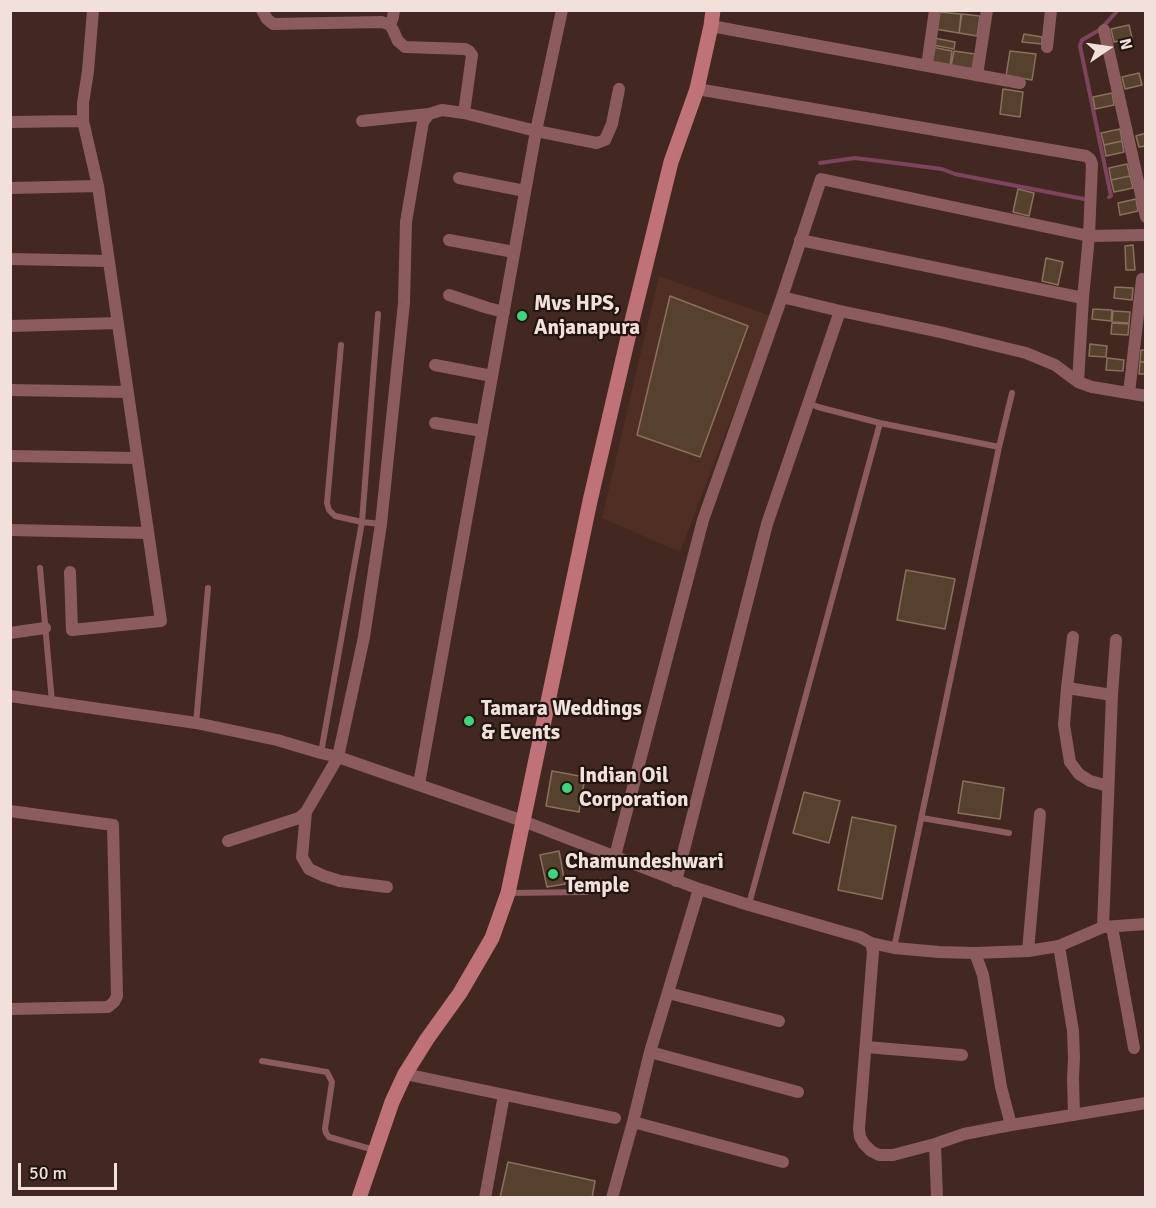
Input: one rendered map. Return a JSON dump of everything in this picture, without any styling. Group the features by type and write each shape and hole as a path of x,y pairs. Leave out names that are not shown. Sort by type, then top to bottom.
{"street":[{"path":"70,572 72,630 161,621 98,186 83,121 93,10"},
{"path":"262,10 267,20 273,24 382,22 390,25 398,41 405,47 469,51 472,56 464,113"},
{"path":"390,25 394,10"},
{"path":"419,784 536,130 561,10"},
{"path":"359,1197 392,1102 405,1074 460,993 492,938 508,893 590,501 671,162 697,89 713,10"},
{"path":"927,66 935,10"},
{"path":"977,75 987,10"},
{"path":"1047,47 1051,10"},
{"path":"711,26 1020,83"},
{"path":"1104,30 1146,217"},
{"path":"362,121 429,114 442,110 597,143 605,140 612,124 619,89"},
{"path":"697,89 1086,156 1090,159 1092,164 1089,236 1078,382"},
{"path":"228,841 299,818 306,812 338,757 364,637 381,524 404,303 406,222 423,122 429,114"},
{"path":"10,122 83,121"},
{"path":"459,178 525,191"},
{"path":"615,856 703,520 821,179 1089,236 1146,235"},
{"path":"10,188 98,186"},
{"path":"449,240 514,252"},
{"path":"800,240 1083,298"},
{"path":"10,259 109,261"},
{"path":"1129,393 1142,279"},
{"path":"449,295 504,312"},
{"path":"782,297 1026,353 1055,365 1078,382 1092,387 1146,396"},
{"path":"676,881 767,524 840,311"},
{"path":"10,326 118,323"},
{"path":"435,365 492,376"},
{"path":"10,390 127,392"},
{"path":"435,423 482,431"},
{"path":"10,456 136,458"},
{"path":"10,530 148,533"},
{"path":"10,633 45,628"},
{"path":"1073,637 1064,725 1070,762 1079,774 1090,781 1108,786"},
{"path":"1116,640 1108,786 1107,927 1134,1048"},
{"path":"1067,688 1112,695"},
{"path":"10,696 196,723 277,740 338,757 523,821 699,889 894,948 975,953 1028,951 1059,946 1107,927 1146,924"},
{"path":"10,811 113,825 117,996 108,1007 10,1009"},
{"path":"306,812 302,857 309,869 340,881 387,887"},
{"path":"1028,951 1040,814"},
{"path":"612,1197 650,1052 699,889"},
{"path":"872,942 859,1129 860,1137 871,1151 879,1155 893,1155 964,1134 1146,1103"},
{"path":"1059,946 1072,1031 1074,1115"},
{"path":"975,953 983,975 1001,1087 1011,1125"},
{"path":"668,993 779,1021"},
{"path":"866,1047 962,1055"},
{"path":"650,1052 798,1092"},
{"path":"405,1074 615,1118"},
{"path":"484,1197 504,1095"},
{"path":"633,1122 783,1162"},
{"path":"935,1144 937,1197"}],"lane":[{"path":"321,753 362,522 378,314"},
{"path":"341,345 327,503 329,510 335,516 381,524"},
{"path":"894,948 1012,393"},
{"path":"809,403 880,423 999,447"},
{"path":"749,905 880,423"},
{"path":"40,568 52,702"},
{"path":"196,723 208,588"},
{"path":"922,818 1009,833"},
{"path":"508,893 587,892"},
{"path":"262,1061 327,1072 332,1082 326,1133 329,1137 375,1150"}],"shaded area":[{"path":"659,276 771,316 680,552 602,518"}],"building":[{"path":"938,12 961,14 959,33 935,29"},
{"path":"962,14 980,16 977,36 959,33"},
{"path":"1129,25 1132,38 1114,42 1111,29"},
{"path":"1024,34 1042,37 1042,44 1022,42"},
{"path":"934,38 955,42 954,49 933,45"},
{"path":"932,47 952,51 950,65 929,62"},
{"path":"954,51 975,54 972,69 951,66"},
{"path":"1010,51 1036,54 1032,80 1006,76"},
{"path":"1139,73 1142,85 1125,89 1122,77"},
{"path":"1003,89 1023,92 1020,117 1000,114"},
{"path":"1112,93 1114,105 1095,109 1093,97"},
{"path":"1120,129 1122,141 1104,145 1101,133"},
{"path":"1146,133 1146,146 1139,147 1136,136"},
{"path":"1122,141 1124,152 1106,156 1104,145"},
{"path":"1127,164 1130,176 1111,180 1109,168"},
{"path":"1130,176 1133,188 1114,192 1111,180"},
{"path":"1018,189 1034,193 1029,216 1013,212"},
{"path":"1136,199 1138,211 1120,215 1118,203"},
{"path":"1133,245 1135,270 1126,270 1125,246"},
{"path":"1046,258 1063,262 1058,285 1042,281"},
{"path":"1115,287 1133,288 1132,300 1114,298"},
{"path":"670,296 748,326 700,457 637,435"},
{"path":"1093,309 1112,310 1111,321 1092,319"},
{"path":"1113,311 1130,312 1129,323 1112,322"},
{"path":"1112,323 1129,324 1128,335 1111,334"},
{"path":"1090,344 1107,346 1106,357 1089,356"},
{"path":"1141,350 1146,350 1146,362 1140,362"},
{"path":"1107,358 1124,360 1123,371 1106,370"},
{"path":"1140,362 1146,362 1146,374 1139,374"},
{"path":"906,570 955,579 945,629 897,620"},
{"path":"552,771 585,777 579,812 546,806"},
{"path":"963,781 1004,788 1000,819 958,813"},
{"path":"804,792 840,801 829,843 793,833"},
{"path":"852,817 896,826 882,899 838,890"},
{"path":"559,851 565,884 547,887 540,855"},
{"path":"508,1162 595,1181 592,1198 500,1198"}],"waterway":[{"path":"1109,197 1111,196 1080,46 1082,40 1101,29 1118,10"},
{"path":"820,163 855,158 942,169 955,174 1084,199"}],"place":[{"name":"Mvs HPS, Anjanapura","path":"522,316"},
{"name":"Tamara Weddings & Events","path":"469,721"},
{"name":"Indian Oil Corporation","path":"567,788"},
{"name":"Chamundeshwari Temple","path":"553,874"}]}
